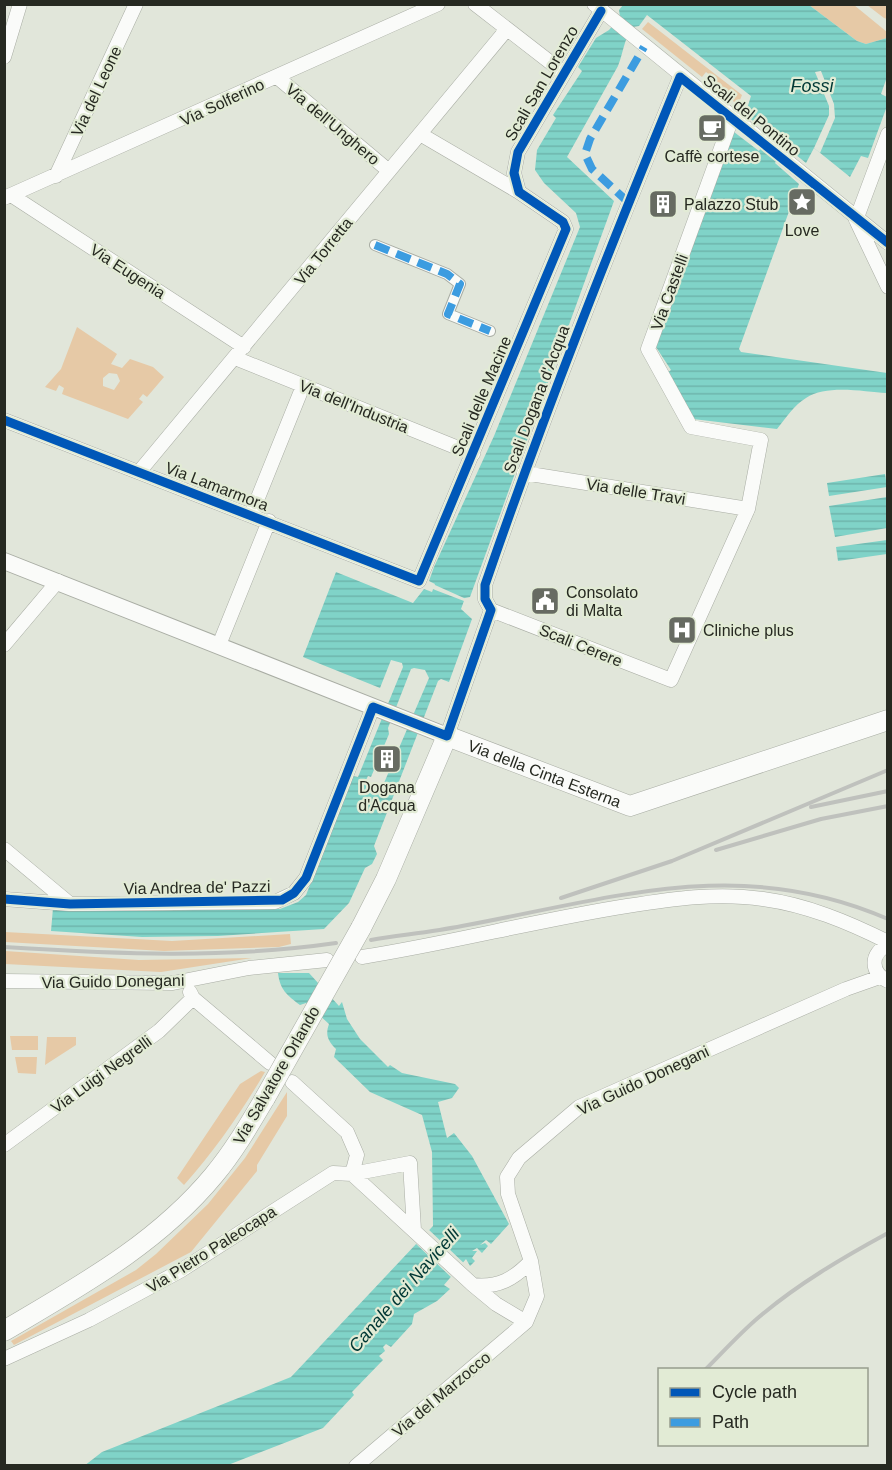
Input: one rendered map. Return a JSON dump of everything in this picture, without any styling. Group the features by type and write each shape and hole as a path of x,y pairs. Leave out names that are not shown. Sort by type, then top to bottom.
{"main road":[{"name":"Via della Cinta Esterna","path":"447,736 630,806 888,720"},
{"name":"Via Salvatore Orlando","path":"4,1331 100,1274 162,1229 213,1176 265,1098 386,879 447,736"}],"street":[{"path":"4,57 20,4"},
{"name":"Via del Leone","path":"56,177 136,4"},
{"name":"Via Solferino","path":"8,197 438,4"},
{"path":"475,4 564,73"},
{"name":"Scali del Pontino","path":"597,8 856,220 888,243"},
{"name":"Scali San Lorenzo","path":"519,192 514,173 518,152 564,73 597,8"},
{"name":"Via Torretta","path":"139,472 507,29"},
{"name":"Scali Dogana d'Acqua","path":"447,736 491,610 485,599 485,585 524,473 611,244 680,76"},
{"name":"Via dell'Unghero","path":"278,77 389,171"},
{"name":"Via Castelli","path":"734,120 648,349 691,427 761,440 748,509"},
{"path":"420,134 519,192"},
{"path":"888,134 856,220 888,287"},
{"name":"Scali delle Macine","path":"419,581 566,227 519,192"},
{"name":"Via Eugenia","path":"8,197 244,347"},
{"path":"375,244 447,274 460,284 448,319 490,331"},
{"path":"873,257 888,253"},
{"name":"Via dell'Industria","path":"235,358 473,453"},
{"path":"251,515 303,386"},
{"name":"Via Lamarmora","path":"4,420 419,581"},
{"name":"Via delle Travi","path":"524,473 748,509"},
{"name":"Scali Cerere","path":"491,610 670,680 748,509"},
{"name":"Via Lamarmora","path":"219,645 269,521"},
{"name":"Via della Cinta Esterna","path":"4,561 447,736"},
{"path":"4,645 58,581"},
{"name":"Via Andrea de' Pazzi","path":"4,899 70,904 275,902 288,897 306,878 373,707"},
{"path":"4,849 70,904"},
{"path":"362,957 419,948 559,918 711,896 774,900 819,911 888,944"},
{"path":"853,926 862,934 874,958 874,969 884,979"},
{"path":"874,958 881,948 888,944"},
{"name":"Via Guido Donegani","path":"4,981 45,983 186,981 249,968 327,960"},
{"name":"Via Guido Donegani","path":"531,1261 506,1183 519,1158 579,1107 846,989 884,979"},
{"path":"186,981 193,998 270,1063"},
{"name":"Via Luigi Negrelli","path":"4,1145 159,1031 193,998"},
{"path":"292,1082 347,1132 357,1155 352,1174"},
{"path":"352,1174 410,1163 414,1230"},
{"name":"Via Pietro Paleocapa","path":"4,1359 89,1320 180,1271 325,1176 343,1172 352,1174"},
{"path":"352,1174 473,1285 496,1304 526,1322"},
{"path":"473,1285 501,1283 515,1276 531,1261"},
{"name":"Via del Marzocco","path":"356,1466 526,1322 537,1296 531,1261"}],"shaded area":[{"path":"809,5 854,5 887,32 887,38 866,44 857,41"},
{"path":"867,5 887,5 887,19 884,18"},
{"path":"648,22 742,95 738,105 715,87 717,81 706,72 702,77 642,29"},
{"path":"77,327 117,354 111,364 122,368 130,359 153,367 164,377 147,397 143,394 139,399 143,402 128,419 62,394 64,388 59,385 56,391 45,387 61,369","holes":["109,373 117,374 120,381 114,390 103,386 103,378"]},
{"path":"5,932 172,941 290,934 291,944 279,947 164,951 5,942"},
{"path":"5,951 139,960 252,958 161,972 5,964"},
{"path":"10,1036 38,1036 38,1050 12,1050"},
{"path":"47,1037 76,1037 76,1045 45,1065"},
{"path":"15,1057 37,1057 36,1074 18,1073"},
{"path":"261,1071 265,1072 237,1117 184,1185 177,1178 240,1084"},
{"path":"287,1092 287,1116 257,1165 257,1171 191,1252 14,1345 11,1341 136,1270 156,1254 208,1204 245,1158"}],"water":[{"name":"Fossi","path":"623,5 809,5 857,41 866,44 887,38 887,77 881,94 887,97 887,106 868,158 861,156 850,177 814,148 806,163 785,146 775,163 799,184 739,349 741,352 887,373 887,393 824,391 798,404 777,429 693,419 667,373 671,370 654,344 734,132 759,151 770,133 745,115 751,96 647,15 639,26 633,27 630,32 618,66 567,157 614,201 470,597 465,598 461,609 472,619 449,682 441,679 438,681 374,846 377,854 372,864 365,868 349,903 324,929 218,936 142,937 51,931 53,908 112,911 280,909 298,902 306,895 353,776 358,777 403,667 402,663 391,660 380,688 303,657 336,572 413,603 424,589 432,592 435,584 429,581 434,567 494,436 580,227 576,213 544,183 535,170 537,150 556,118 553,115 582,71 578,67 596,38 609,30 620,17 619,10","holes":["411,669 425,670 429,678 384,783 388,785 385,790 365,782 368,776 371,777 389,734 388,728"]},
{"path":"885,474 887,487 829,496 827,483"},
{"path":"887,497 887,528 835,537 829,506"},
{"path":"887,540 887,554 838,561 836,547"},
{"name":"Canale dei Navicelli","path":"278,973 309,973 339,1006 342,1002 347,1019 360,1039 388,1067 390,1065 402,1073 455,1084 459,1088 452,1098 438,1102 447,1138 454,1133 472,1156 509,1224 491,1244 486,1240 480,1245 485,1243 488,1246 482,1253 477,1248 472,1251 477,1251 472,1258 475,1261 470,1266 466,1259 444,1285 450,1289 437,1301 414,1314 412,1324 391,1347 386,1344 383,1347 385,1351 379,1356 383,1360 352,1392 354,1395 323,1428 228,1465 84,1466 102,1452 291,1377 433,1226 432,1152 422,1115 370,1092 334,1057 336,1049 327,1035 329,1024 306,1003 300,1005 288,995 280,984"}],"pier":[{"path":"821,71 834,104 835,118 820,153 814,148 829,115 829,106 815,72"},
{"path":"426,581 464,598 472,599 466,605 464,601 430,588 432,585"},
{"path":"427,1228 468,1267 464,1265 452,1278 414,1242"}],"railway":[{"path":"561,898 672,861 888,770"},
{"path":"811,807 888,791"},
{"path":"716,850 821,819 888,806"},
{"path":"371,940 451,928 570,904 675,888 727,886 780,889 833,900 888,919"},
{"path":"4,947 170,954 253,951 336,943"},
{"path":"707,1368 752,1323 789,1293 888,1233"}],"marked path":[{"path":"628,202 592,169 585,154 590,139 644,47"},
{"path":"375,245 447,274 460,284 448,314 490,331"}],"cycle path":[{"path":"4,420 419,581 566,229 563,222 519,192 514,173 518,152 601,11"},
{"path":"4,899 70,904 282,900 294,893 306,878 373,707 447,736 491,610 485,599 485,585 507,521 579,330 680,77 888,243"}],"place":[{"name":"Caffè cortese","path":"712,128"},
{"name":"Love","path":"802,202"},
{"name":"Palazzo Stub","path":"663,204"},
{"name":"Consolato di Malta","path":"545,601"},
{"name":"Cliniche plus","path":"682,630"},
{"name":"Dogana d'Acqua","path":"387,759"}]}
